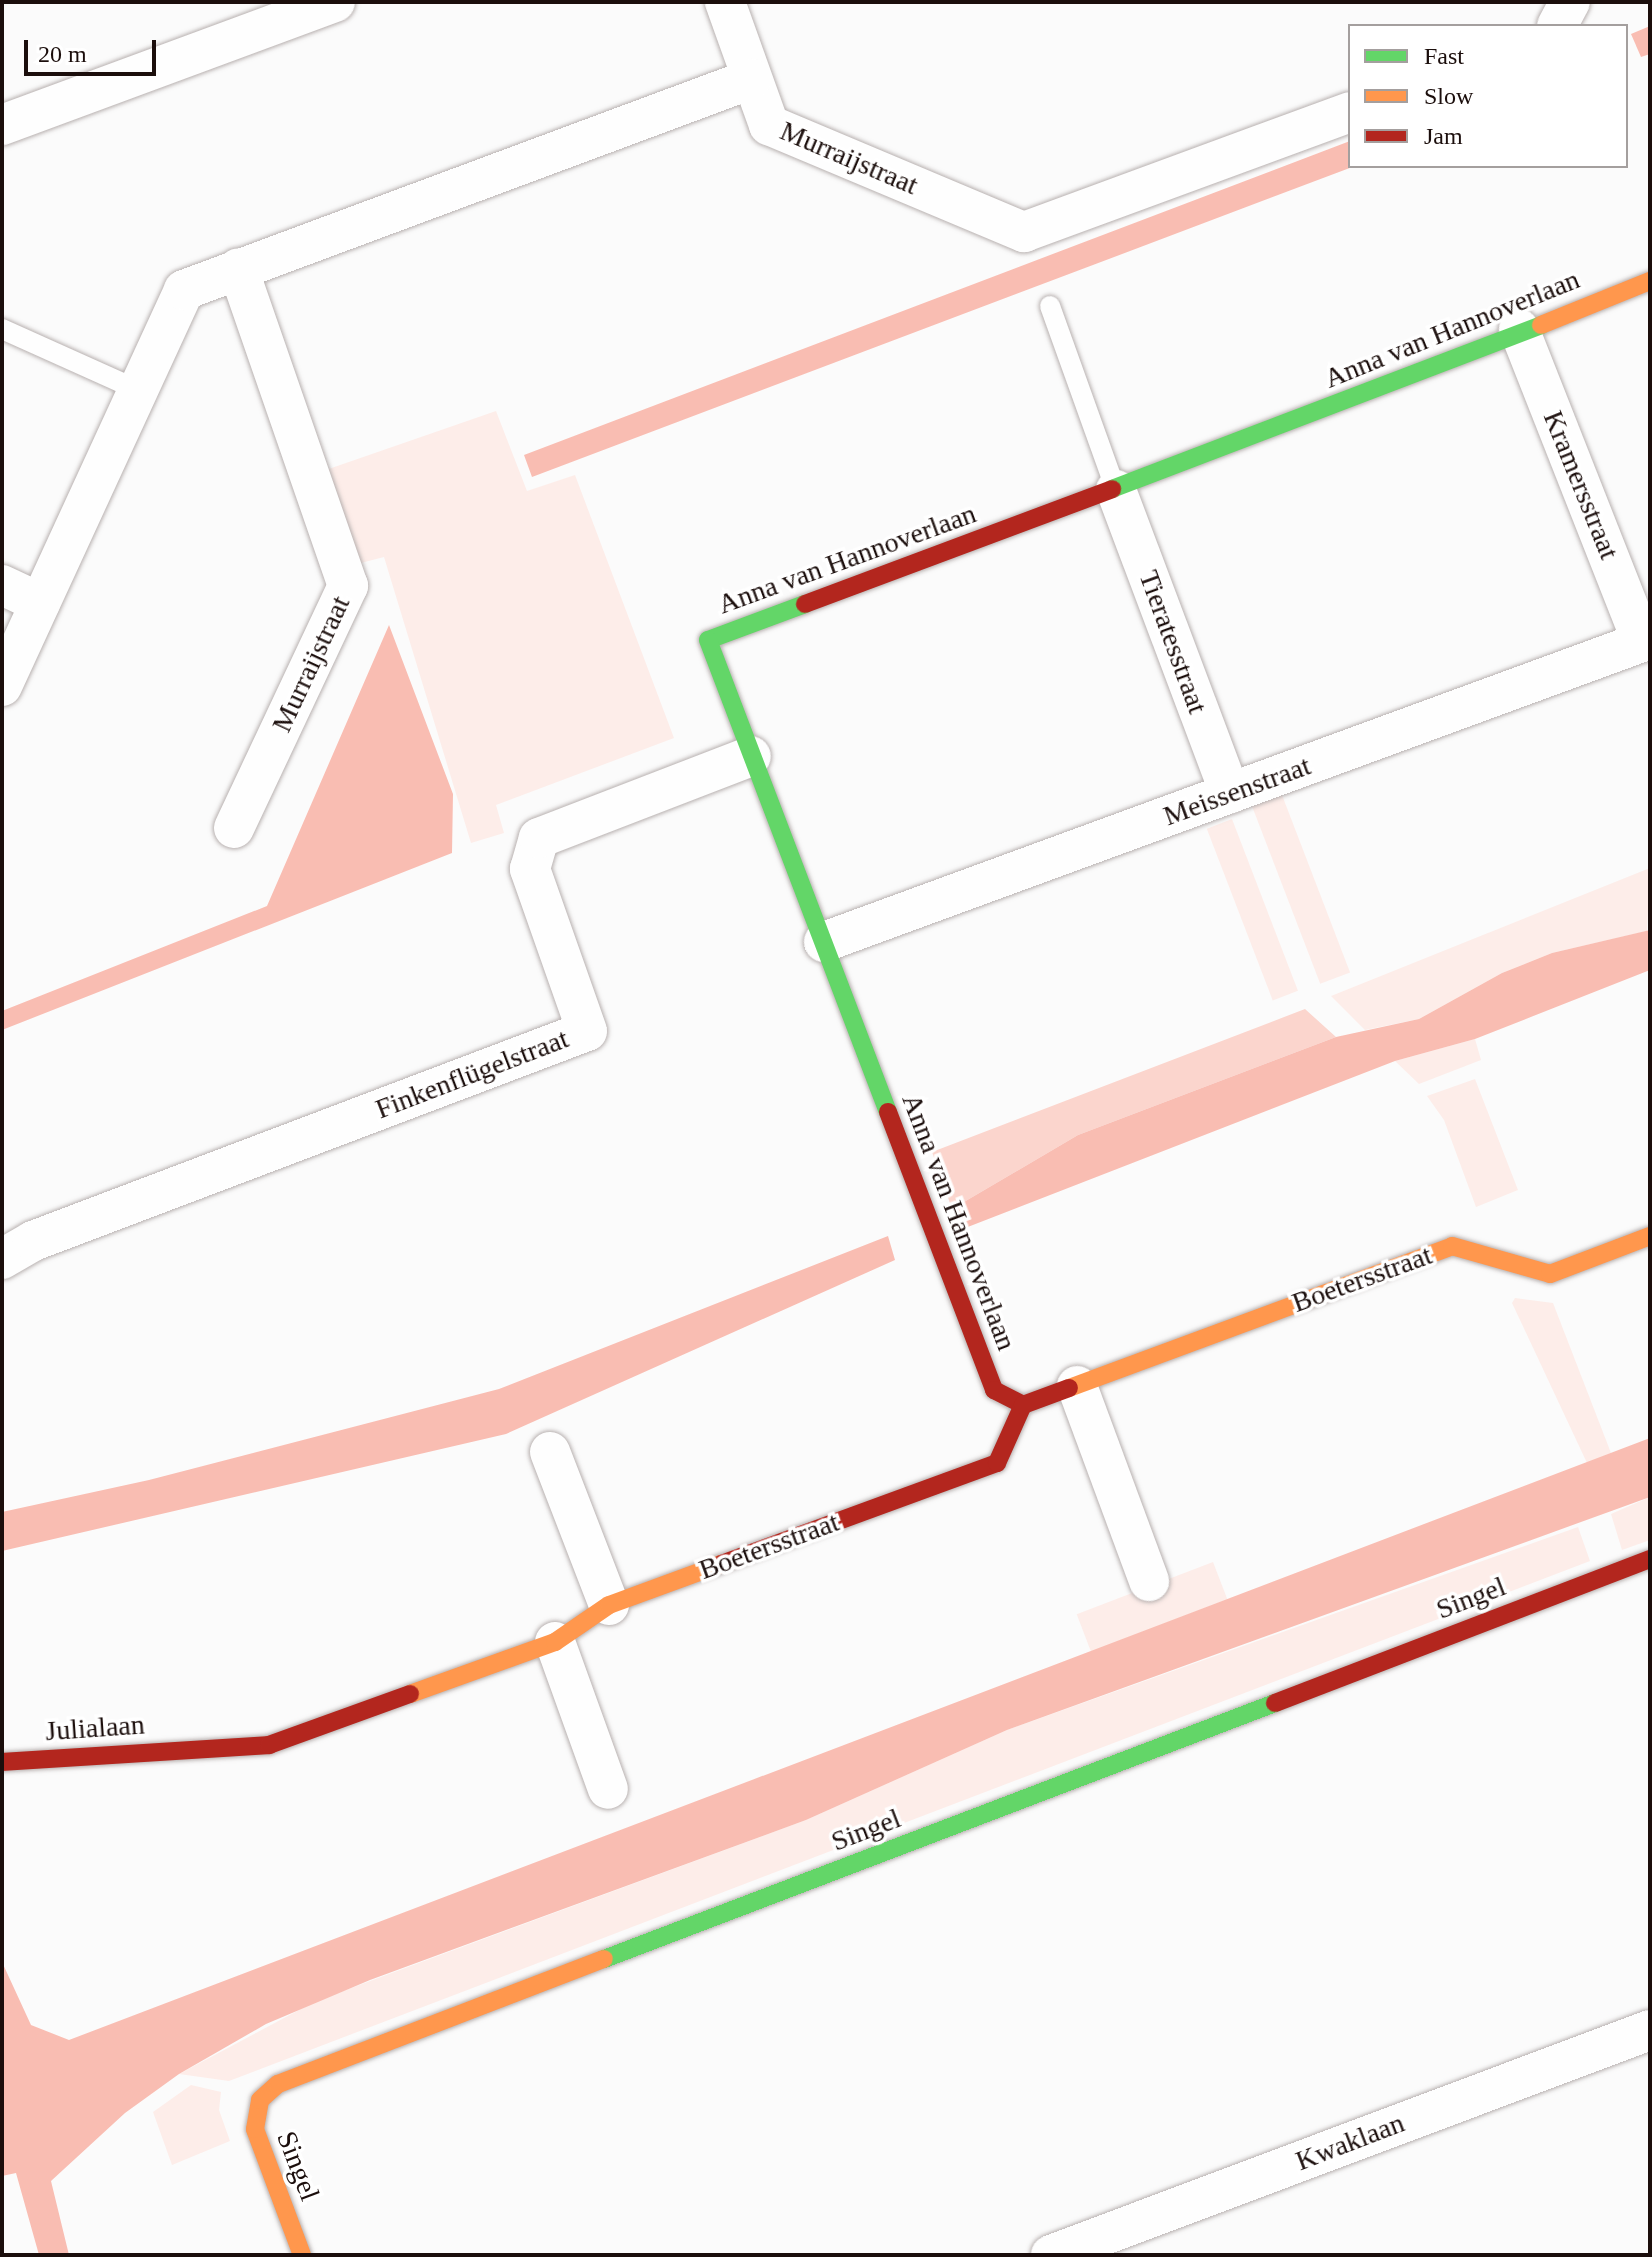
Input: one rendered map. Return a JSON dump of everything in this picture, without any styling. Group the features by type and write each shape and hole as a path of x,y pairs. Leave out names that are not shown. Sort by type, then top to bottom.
{"street":[{"path":"2,125 335,2"},
{"name":"Murraijstraat","path":"725,2 769,125 1024,232 1348,113"},
{"path":"1558,24 1570,2"},
{"path":"2,686 184,290 751,79"},
{"name":"Murraijstraat","path":"234,828 348,586 238,269"},
{"name":"Anna van Hannoverlaan","path":"1023,1405 994,1390 708,640 1116,490 1519,329 1650,281"},
{"name":"Kramersstraat","path":"1519,329 1646,640"},
{"name":"Tieratesstraat","path":"1116,490 1230,793"},
{"path":"2,585 40,603"},
{"name":"Meissenstraat","path":"824,942 1646,640"},
{"name":"Finkenflügelstraat","path":"2,1259 33,1241 587,1031 530,869 539,838 751,756"},
{"name":"Boetersstraat","path":"191,1750 269,1745 555,1642 609,1605 997,1463 1023,1405 1452,1246 1550,1274 1650,1236"},
{"path":"1077,1386 1149,1581"},
{"path":"550,1452 609,1605"},
{"name":"Singel","path":"302,2255 255,2129 260,2100 278,2084 1650,1559"},
{"path":"555,1642 608,1789"},
{"name":"Julialaan","path":"2,1762 191,1750"},
{"name":"Kwaklaan","path":"1051,2255 1650,2030"}],"lane":[{"path":"1050,306 1116,490"},
{"path":"2,329 138,390"}],"shaded area":[{"path":"1650,26 1650,54 1641,57 1631,34"},
{"path":"1348,142 1350,168 532,477 524,455"},
{"path":"496,411 527,491 575,475 674,738 496,805 504,833 471,843 384,557 353,565 320,472"},
{"path":"389,625 453,794 452,853 2,1030 2,1011 267,906"},
{"path":"1282,795 1350,972 1320,984 1252,806"},
{"path":"1232,819 1298,991 1273,1000 1207,829"},
{"path":"1650,868 1647,931 1552,953 1502,973 1419,1019 1365,1030 1331,996"},
{"path":"1650,930 1650,970 1475,1039 1395,1061 960,1230 952,1209 1078,1135 1336,1037 1419,1019 1502,973 1552,953"},
{"path":"1305,1009 1336,1037 1078,1135 952,1209 932,1152"},
{"path":"1475,1039 1481,1060 1419,1084 1395,1061"},
{"path":"1475,1079 1518,1190 1476,1207 1444,1120 1427,1096"},
{"path":"888,1236 895,1260 506,1434 2,1551 2,1512 149,1480 499,1389"},
{"path":"1515,1298 1553,1303 1611,1453 1587,1463 1512,1303"},
{"path":"1650,1438 1650,1497 1007,1730 806,1820 370,1980 266,2024 179,2074 125,2113 51,2181 69,2255 39,2255 16,2173 2,2176 2,1962 31,2025 69,2040"},
{"path":"1650,1497 1650,1540 1622,1550 1611,1514"},
{"path":"1578,1527 1590,1561 229,2081 179,2074 316,2001 806,1820 1007,1730"},
{"path":"1213,1562 1227,1599 1091,1652 1077,1614"},
{"path":"191,2085 221,2092 219,2110 230,2141 172,2165 153,2112"}],"traffic: fast":[{"path":"1112,489 1541,325"},
{"path":"805,604 708,640 888,1112"},
{"path":"604,1959 1275,1703"}],"traffic: slow":[{"path":"1541,325 1650,281"},
{"path":"1069,1388 1452,1246 1550,1274 1650,1236"},
{"path":"410,1694 555,1642 609,1605 721,1564"},
{"path":"302,2255 255,2129 260,2100 278,2084 604,1959"}],"traffic: jam":[{"path":"805,604 1112,489"},
{"path":"888,1112 994,1390 1023,1405"},
{"path":"721,1564 997,1463 1023,1405 1069,1388"},
{"path":"1275,1703 1650,1559"},
{"path":"2,1762 269,1745 410,1694"}]}
